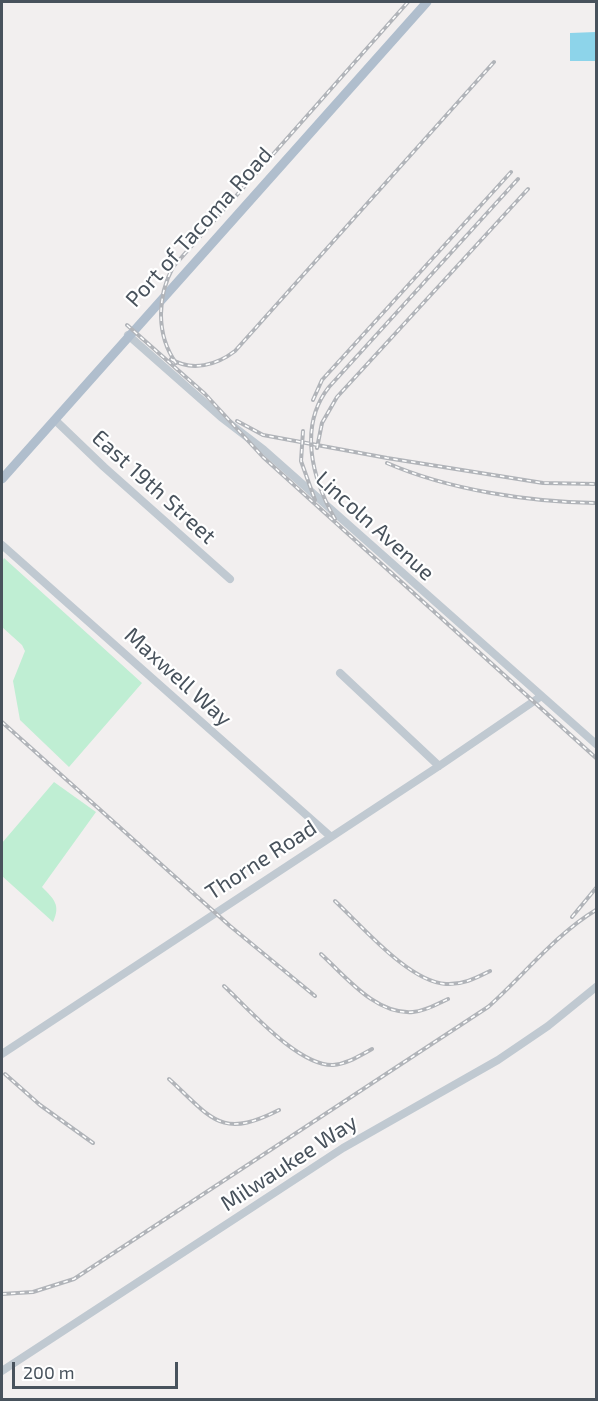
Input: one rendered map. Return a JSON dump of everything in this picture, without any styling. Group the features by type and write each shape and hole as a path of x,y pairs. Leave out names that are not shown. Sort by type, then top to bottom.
{"main road":[{"name":"Port of Tacoma Road","path":"2,479 427,2"}],"street":[{"name":"Lincoln Avenue","path":"128,335 213,410 264,450 540,697 597,744"},
{"name":"East 19th Street","path":"55,420 104,467 230,579"},
{"name":"Maxwell Way","path":"2,545 330,837"},
{"path":"340,673 439,766"},
{"name":"Thorne Road","path":"2,1054 540,697"},
{"name":"Milwaukee Way","path":"5,1369 343,1148 498,1060 548,1026 597,987"},
{"path":"2,1360 5,1369"}],"green space":[{"path":"4,558 142,683 69,767 20,720 13,681 25,651 22,645 2,627 2,562"},
{"path":"54,782 96,812 42,887 55,903 56,911 53,922 2,876 2,843"}],"water":[{"path":"596,32 596,61 570,61 570,33"}],"railway":[{"path":"176,363 165,340 161,316 164,291 173,267 408,2"},
{"path":"171,359 196,366 220,360 235,351 494,62"},
{"path":"313,400 322,380 511,172"},
{"path":"335,519 320,487 312,453 311,435 319,402 329,387 518,179"},
{"path":"317,448 322,423 337,397 528,189"},
{"path":"127,325 205,394 263,457 596,758"},
{"path":"237,421 263,435 387,458 543,483 596,484"},
{"path":"303,431 301,461 315,500"},
{"path":"387,463 436,480 490,493 544,500 596,503"},
{"path":"2,722 230,926 315,996"},
{"path":"572,917 596,888"},
{"path":"335,901 387,951 417,974 432,981 446,984 464,982 490,971"},
{"path":"2,1294 33,1292 74,1279 488,1007 567,931 596,910"},
{"path":"321,954 362,993 387,1007 413,1012 448,999"},
{"path":"224,986 290,1047 319,1063 333,1065 343,1063 372,1049"},
{"path":"5,1074 40,1105 93,1143"},
{"path":"169,1079 207,1114 230,1124 259,1119 279,1110"}]}
